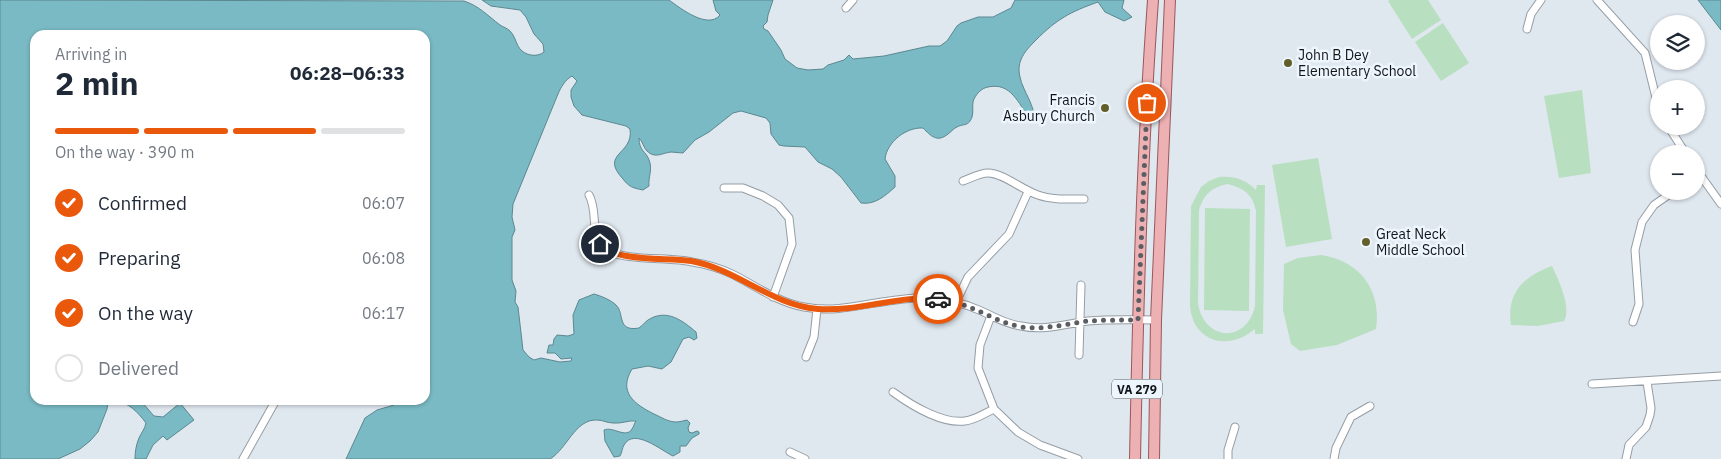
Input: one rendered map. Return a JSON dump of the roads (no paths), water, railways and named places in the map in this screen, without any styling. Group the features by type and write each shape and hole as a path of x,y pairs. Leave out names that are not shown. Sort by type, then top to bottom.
{"main road":[{"name":"VA 279","path":"1135,459 1138,320 1148,66 1153,0"},
{"name":"VA 279","path":"1154,459 1156,320 1170,0"}],"street":[{"path":"846,8 853,0"},
{"path":"1527,29 1531,14 1541,0"},
{"path":"1597,0 1645,53 1652,80"},
{"path":"963,181 982,174 994,174 1028,192 1052,198 1084,199"},
{"path":"1705,183 1721,204"},
{"path":"724,188 743,188 763,196 778,205 789,218 792,244 773,297"},
{"path":"956,302 968,277 1009,234 1028,192"},
{"path":"588,195 594,209 597,238 600,244 608,251 620,255 690,261 708,265 788,303 818,309 854,308 915,298 944,299 978,310 1012,325 1034,328 1104,320 1156,320"},
{"path":"1633,322 1639,304 1635,250 1642,222 1654,205 1661,200"},
{"path":"1079,355 1081,285"},
{"path":"806,357 814,337 818,309"},
{"path":"990,316 980,345 978,368 994,409 1018,432 1040,445 1078,459"},
{"path":"1592,384 1721,376"},
{"path":"1626,459 1629,445 1646,427 1650,415 1651,408 1647,382"},
{"path":"893,392 913,406 949,420 966,421 994,409"},
{"path":"243,459 273,405"},
{"path":"1334,459 1336,448 1351,417 1370,406"},
{"path":"1228,459 1228,450 1235,427"},
{"path":"790,452 805,459"}],"water":[{"path":"0,0 464,1 479,8 509,30 524,53 539,55 544,52 543,44 534,34 526,17 520,10 491,6 482,0 669,0 694,16 709,20 715,19 720,15 716,11 713,0 773,0 767,22 763,26 764,29 768,31 785,59 797,68 808,70 823,69 828,65 844,60 849,55 853,59 884,56 929,46 940,46 947,41 961,23 978,17 993,17 1011,8 1015,0 1124,0 1122,8 1132,17 1124,21 1105,12 1098,2 1079,9 1057,21 1032,44 1020,61 1020,77 1033,110 1034,121 1030,119 1018,101 1008,91 996,86 984,88 974,99 972,116 967,124 959,126 941,138 932,136 923,128 917,128 904,133 893,141 885,159 895,176 895,187 880,199 871,203 861,203 841,177 832,169 818,162 805,147 779,145 771,134 770,123 766,118 741,111 733,113 709,132 695,140 683,153 671,152 653,155 646,149 639,138 640,146 650,163 649,186 643,190 634,188 625,182 615,164 616,159 630,138 630,129 626,126 582,115 574,106 571,97 571,90 577,81 572,76 558,94 513,204 512,217 515,230 512,237 512,280 516,291 515,302 518,307 523,350 534,360 541,358 560,362 571,361 572,358 561,359 555,353 547,353 549,345 553,345 557,335 568,336 574,334 573,315 579,300 594,294 606,298 619,308 622,321 627,327 639,328 648,320 662,315 674,317 696,332 697,338 694,340 689,337 683,339 671,362 662,369 648,366 632,369 628,377 628,391 630,396 640,406 670,421 687,420 690,423 689,432 697,431 699,434 692,438 686,446 680,446 680,452 673,456 648,442 634,438 624,445 620,456 614,457 605,441 604,430 608,429 626,433 632,429 636,421 609,423 599,420 589,421 577,429 550,459 346,459 365,418 377,410 394,405 430,405 430,30 30,30 30,405 108,405 98,432 80,449 58,459 0,459"},
{"path":"1698,0 1721,0 1721,30"},
{"path":"127,405 144,405 154,416 163,417 178,405 182,405 194,420 167,440 163,436 153,445 146,459 135,459 137,443 146,423"}],"place":[{"name":"John B Dey Elementary School","path":"1288,63"},
{"name":"Francis Asbury Church","path":"1105,108"},
{"name":"Great Neck Middle School","path":"1366,242"}]}
